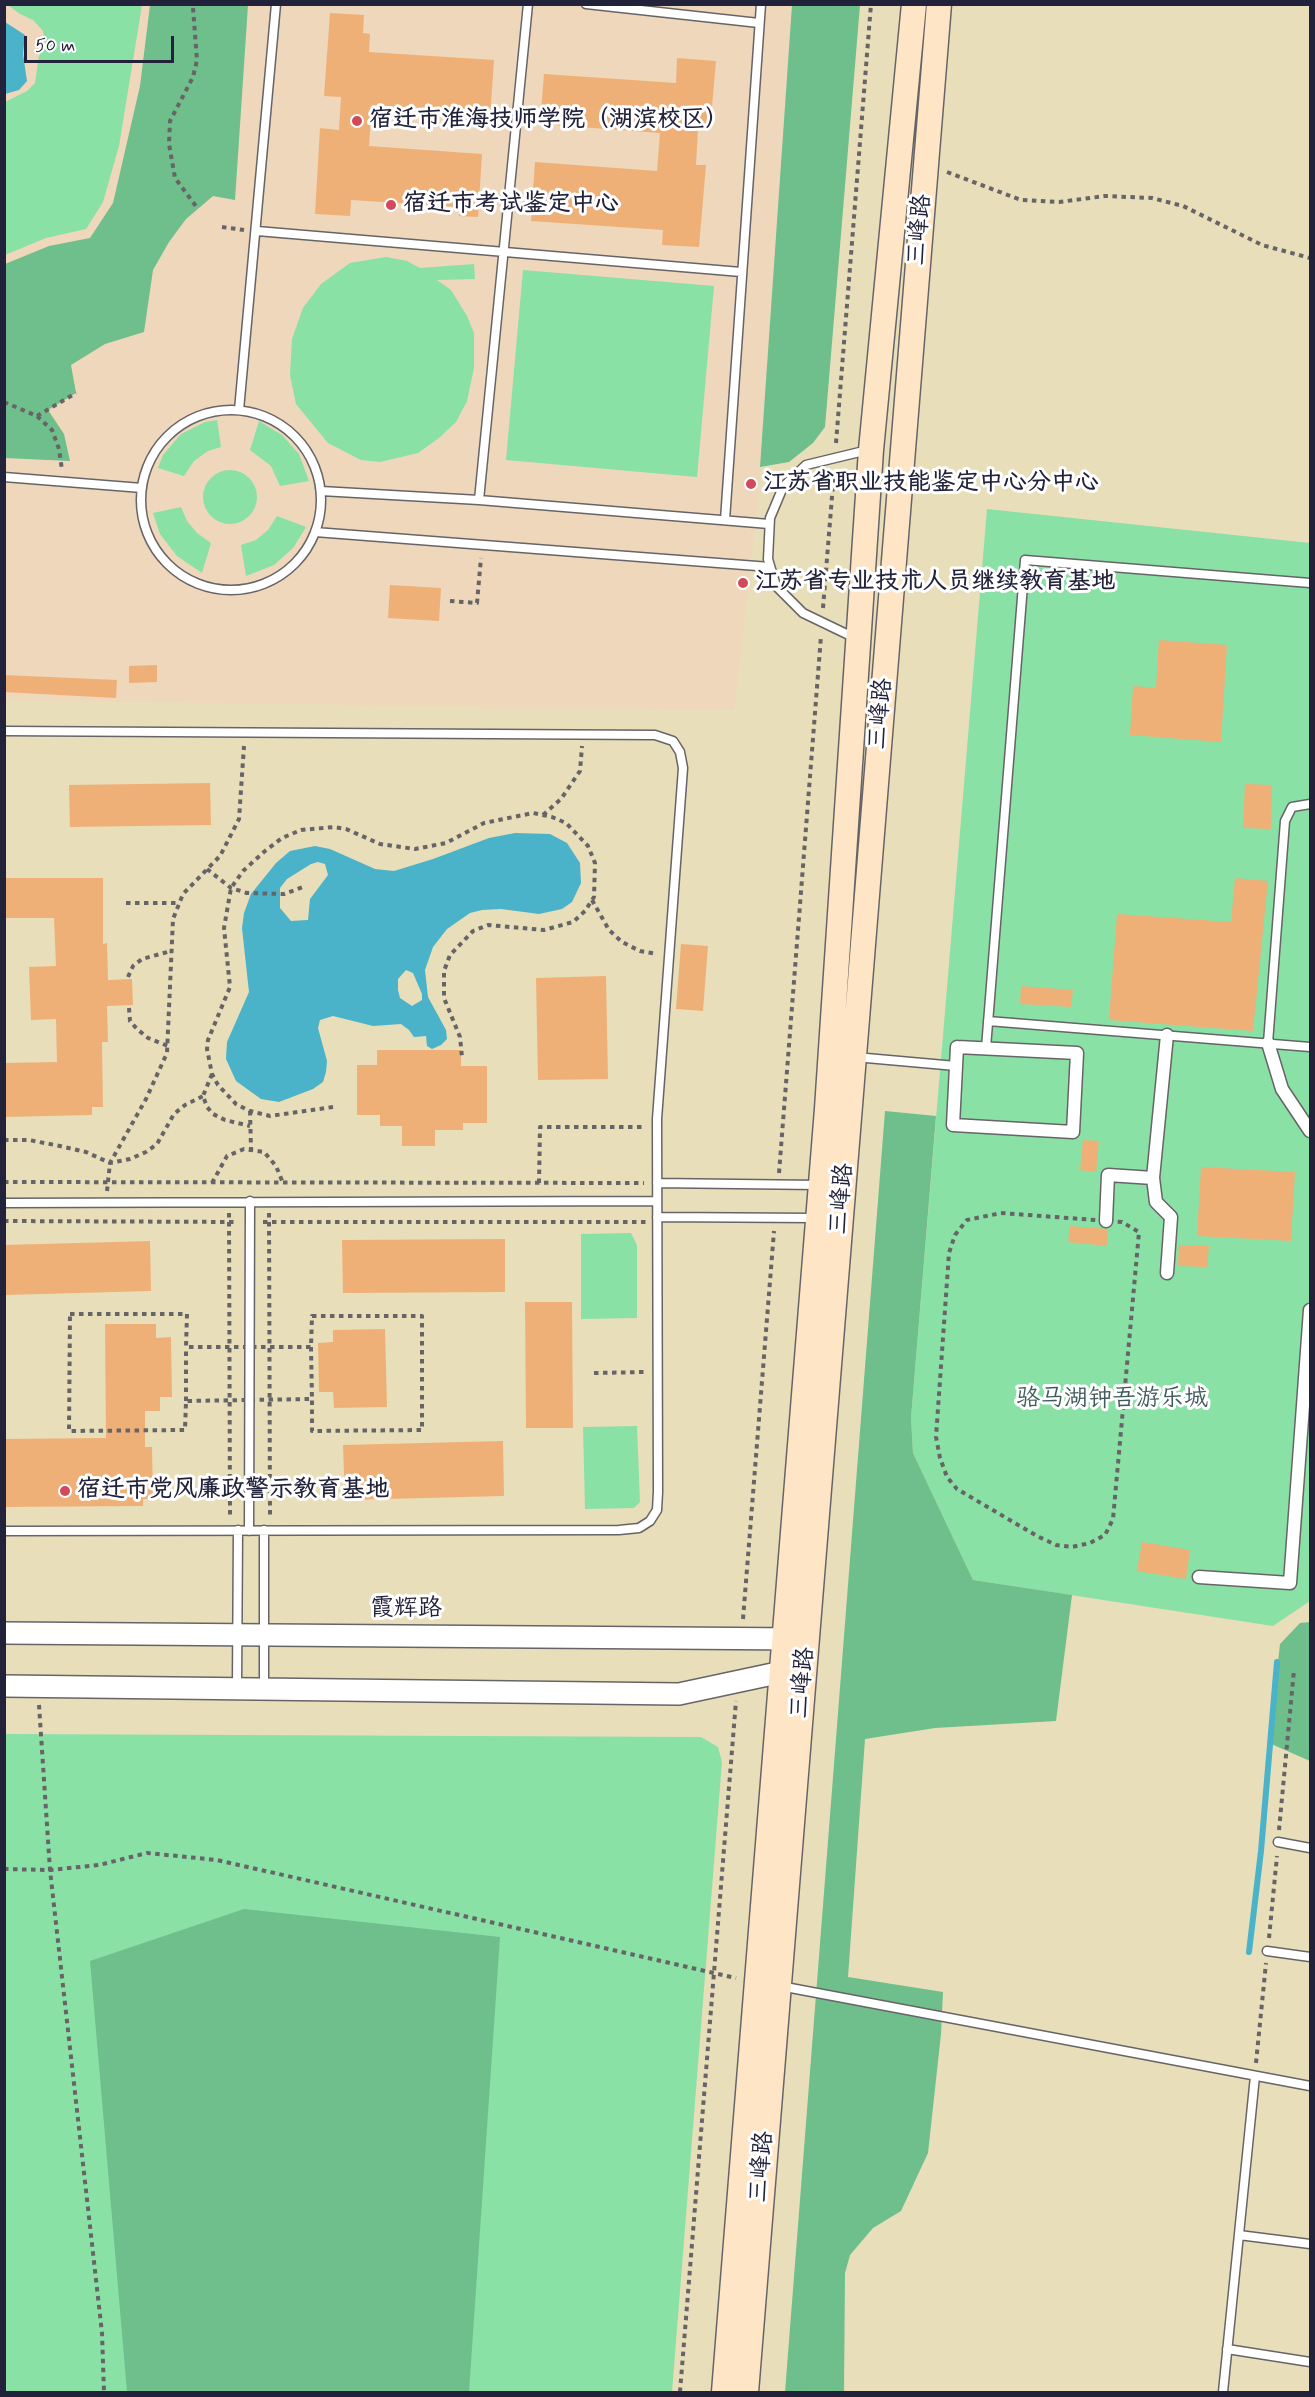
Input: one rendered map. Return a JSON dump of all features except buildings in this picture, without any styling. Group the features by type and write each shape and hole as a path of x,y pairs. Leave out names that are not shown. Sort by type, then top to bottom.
{"main road":[{"name":"三峰路","path":"843,1056 858,640 871,450 914,4"},
{"name":"三峰路","path":"724,2392 768,1984 843,1056 939,4"},
{"name":"三峰路","path":"746,2392 768,1984"}],"street":[{"path":"1167,1035 1153,1178 1156,1202 1171,1217 1167,1273"},
{"path":"1268,1043 1282,1089 1311,1131"},
{"path":"957,1047 986,1048 1077,1053 1073,1132 953,1125 957,1047"},
{"path":"1106,1221 1108,1175 1153,1178"},
{"path":"1199,1577 1290,1583 1311,1310"},
{"name":"霞辉路","path":"4,1633 796,1639"},
{"path":"4,1686 679,1694 794,1672"}],"lane":[{"path":"239,410 276,4"},
{"path":"480,500 528,4"},
{"path":"586,4 759,23"},
{"path":"725,520 761,4"},
{"path":"257,231 741,272"},
{"path":"239,410 268,417 293,434 311,457 321,491 321,515 311,543 293,566 268,583 239,590 210,588 182,576 160,556 145,530 140,500 142,488 145,471 160,444 182,424 209,412 239,410"},
{"path":"858,640 803,613 776,586 770,567 769,524 783,487 806,465 871,450"},
{"path":"4,477 142,488"},
{"path":"321,491 480,500 769,524"},
{"path":"315,532 770,567"},
{"path":"986,1048 1025,560 1311,583"},
{"path":"4,731 655,735 673,741 680,752 683,768 657,1128 657,1510 650,1521 639,1528 4,1531"},
{"path":"1268,1043 1285,821 1292,807 1311,804"},
{"path":"988,1021 1311,1047"},
{"path":"843,1056 956,1066"},
{"path":"657,1183 833,1185"},
{"path":"249,1531 250,1201"},
{"path":"4,1203 657,1201"},
{"path":"657,1219 830,1218"},
{"path":"234,1530 238,1635 237,1688"},
{"path":"264,1688 267,1530"},
{"path":"1278,1842 1311,1848"},
{"path":"1267,1951 1311,1957"},
{"path":"768,1984 1311,2086"},
{"path":"1223,2392 1255,2076"},
{"path":"1239,2235 1311,2244"},
{"path":"1227,2349 1311,2362"}],"path":[{"path":"192,8 196,60 193,77 170,121 169,144 175,178 198,210"},
{"path":"947,172 1030,201 1059,202 1105,196 1152,198 1183,206 1262,245 1311,258"},
{"path":"37,416 76,393"},
{"path":"4,402 37,416 52,430 59,449 63,480"},
{"path":"450,601 477,603 482,545"},
{"path":"107,1202 110,1163 146,1099 168,1046 173,919 183,894 220,856 239,819 244,733"},
{"path":"543,815 561,799 580,771 582,736"},
{"path":"333,1107 270,1116 250,1111 236,1104 218,1085 212,1074 208,1040 230,987 224,928 231,888 243,871 266,851 282,838 302,830 346,829 380,844 415,849 446,843 484,823 511,816 543,815 566,823 588,846 595,863 596,883 592,900 573,922 562,927 544,930 488,926 473,931 450,956 443,985 444,998 460,1037 462,1057"},
{"path":"207,869 231,888 247,893 284,894 303,887"},
{"path":"592,900 609,930 622,942 640,951 668,956"},
{"path":"126,903 180,903"},
{"path":"128,977 134,966 142,959 171,951"},
{"path":"129,1008 130,1021 136,1029 148,1038 168,1046"},
{"path":"212,1074 203,1096 207,1107 213,1114 250,1126"},
{"path":"4,1140 29,1140 60,1146 86,1152 110,1163 146,1152 157,1144 174,1114 184,1105 203,1096"},
{"path":"250,1111 251,1149"},
{"path":"539,1202 540,1127 657,1128"},
{"path":"212,1183 227,1156 234,1151 251,1149 264,1152 271,1158 283,1183"},
{"path":"4,1182 657,1183"},
{"path":"230,1182 234,1530"},
{"path":"267,1530 269,1182"},
{"path":"1001,1213 1106,1221 1122,1222 1139,1232 1113,1519 1105,1534 1090,1543 1072,1547 1056,1545 957,1489 947,1477 940,1458 936,1437 949,1252 955,1235 967,1220 982,1215 1001,1213"},
{"path":"4,1221 269,1222 657,1219"},
{"path":"186,1347 186,1401"},
{"path":"311,1347 312,1399"},
{"path":"594,1373 657,1372"},
{"path":"1255,2076 1294,1670"},
{"path":"38,1686 50,1870 102,2333 104,2392"},
{"path":"4,1869 50,1870 99,1865 147,1853 217,1860 768,1984"}],"shaded area":[{"name":"宿迁市考试鉴定中心","path":"5,5 792,5 758,502 734,710 5,700"}],"green space":[{"path":"8,5 142,5 119,146 103,202 86,229 46,238 5,255 5,102 27,91 35,83 39,56 45,44 43,31 33,20"},
{"path":"150,5 248,5 235,200 213,196 186,219 169,242 153,270 144,332 105,344 71,365 76,393 48,410 64,434 70,461 5,458 5,264 49,246 90,238 113,203 140,86"},
{"path":"792,5 860,5 825,427 813,443 789,462 760,467"},
{"path":"386,257 407,261 420,268 474,264 475,279 437,280 451,290 467,316 474,333 474,368 467,401 456,422 418,453 380,462 361,460 328,443 296,404 290,375 292,339 303,308 321,284 350,263"},
{"path":"523,270 714,286 697,477 506,460"},
{"path":"217,420 221,447 208,451 194,461 184,476 158,468 163,455 181,434 205,422"},
{"path":"259,421 282,435 299,454 309,481 280,486 271,466 250,450"},
{"path":"225,470 235,470 245,474 253,482 257,497 253,512 245,520 235,524 225,524 215,520 207,512 203,502 203,492 207,482 215,474"},
{"path":"181,507 187,521 197,533 211,543 202,573 177,556 160,534 153,513"},
{"name":"骆马湖钟吾游乐城","path":"987,509 1310,543 1310,1601 1273,1626 973,1580 913,1453 911,1418"},
{"path":"277,516 306,527 293,548 274,565 246,576 241,545 256,540 268,530"},
{"path":"885,1111 936,1116 911,1418 913,1453 973,1580 1072,1595 1056,1721 935,1728 865,1739 848,1977 943,1992 941,2034 928,2153 901,2211 873,2228 850,2255 845,2273 844,2392 785,2392"},
{"path":"631,1233 637,1245 637,1318 581,1319 581,1234"},
{"path":"637,1426 640,1502 634,1508 585,1509 583,1427"},
{"path":"1310,1622 1310,1761 1269,1743 1280,1644 1300,1623"},
{"path":"5,1734 701,1737 718,1747 722,1762 672,2392 5,2392"},
{"path":"244,1909 500,1937 469,2392 127,2392 90,1961"}],"water":[{"path":"5,22 25,35 23,54 27,81 19,90 5,94"},
{"path":"515,833 550,834 567,843 580,863 581,883 572,902 562,909 539,914 501,909 482,910 470,913 447,929 433,947 425,970 428,997 446,1030 447,1039 441,1045 432,1049 427,1046 426,1036 414,1037 401,1024 373,1026 333,1016 320,1020 318,1028 327,1061 326,1072 323,1082 313,1089 279,1102 261,1099 236,1081 226,1059 227,1042 249,992 242,928 244,913 251,894 276,863 290,851 315,846 330,849 375,869 394,871 489,838","holes":["318,862 325,864 328,875 310,899 308,920 291,921 280,908 280,888 287,879","406,970 413,973 422,994 422,1000 412,1006 400,998 398,990 398,979"]}],"waterway":[{"path":"1249,1952 1261,1851 1277,1662"}],"place":[{"name":"宿迁市淮海技师学院（湖滨校区）","path":"357,121"},
{"name":"宿迁市考试鉴定中心","path":"391,205"},
{"name":"江苏省职业技能鉴定中心分中心","path":"751,484"},
{"name":"江苏省专业技术人员继续教育基地","path":"743,583"},
{"name":"宿迁市党风廉政警示教育基地","path":"65,1491"}]}
